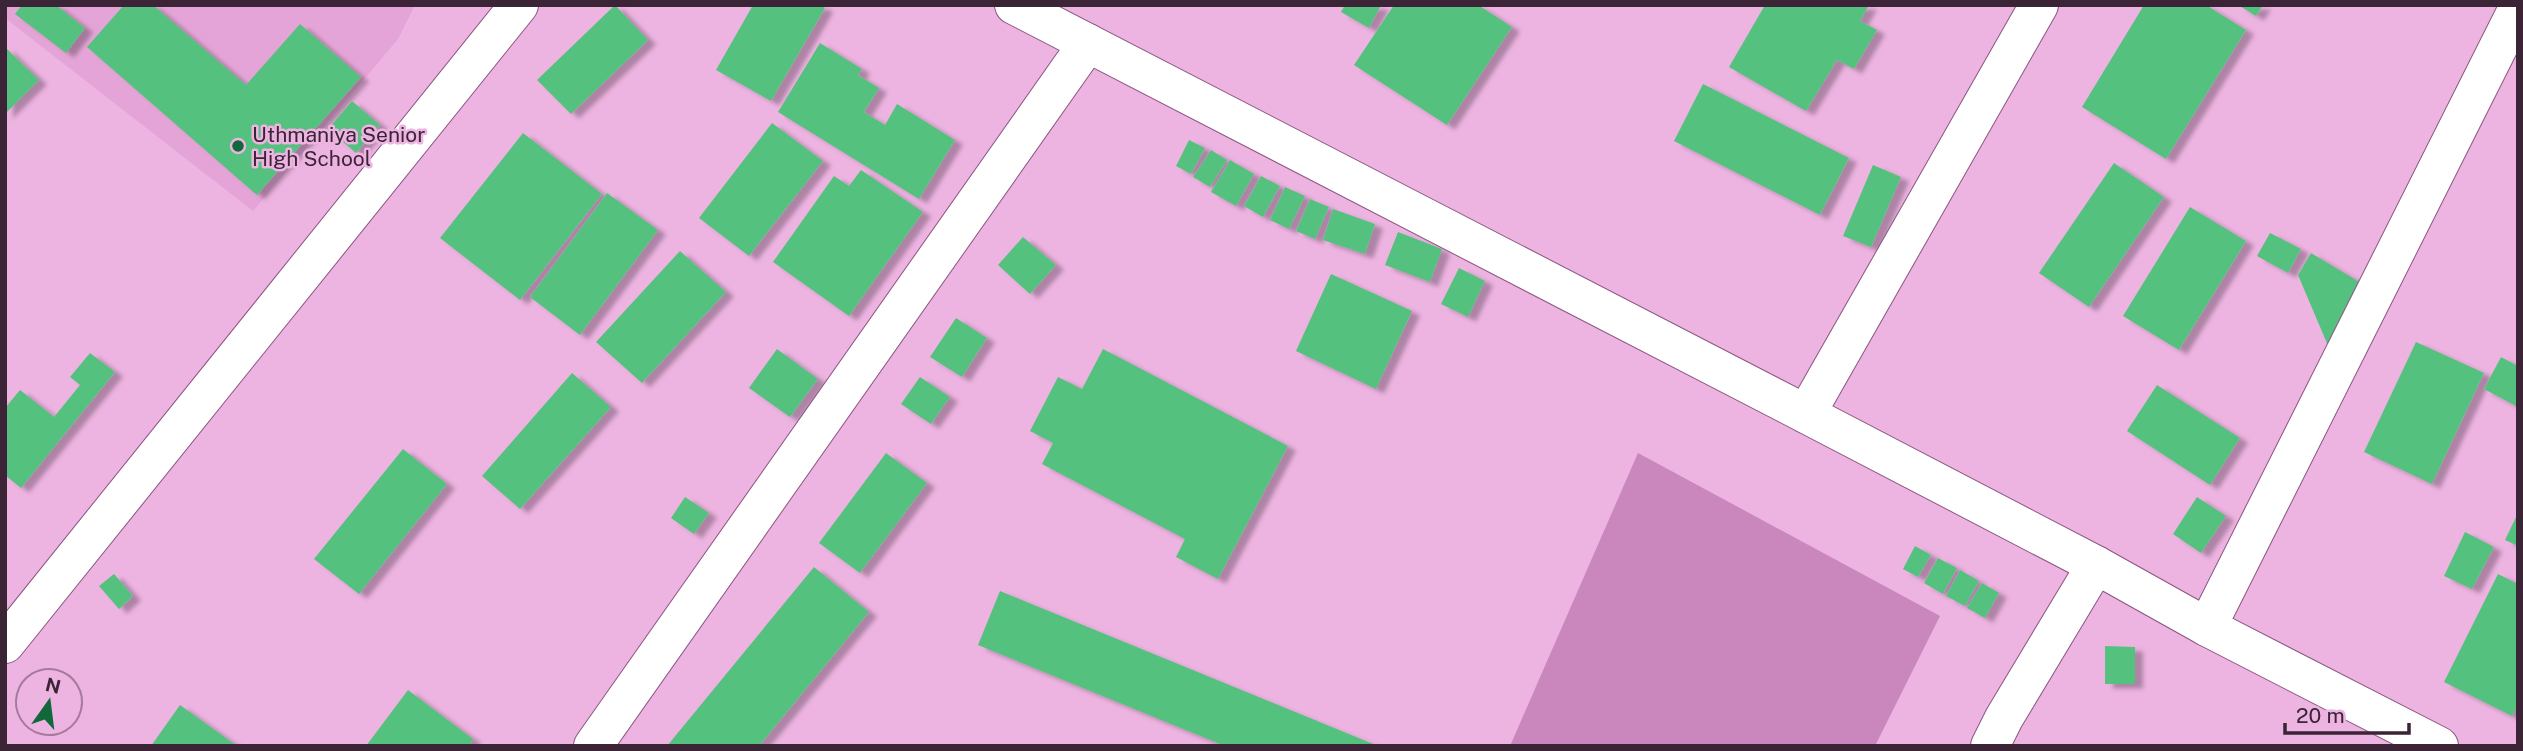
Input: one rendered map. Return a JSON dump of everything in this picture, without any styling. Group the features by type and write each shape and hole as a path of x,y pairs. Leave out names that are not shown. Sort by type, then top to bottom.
{"street":[{"path":"5,643 519,5"},
{"path":"1014,5 1806,414 2096,565 2207,628 2439,746"},
{"path":"1806,414 2039,5"},
{"path":"2207,628 2518,8"},
{"path":"593,746 1088,43"},
{"path":"1990,746 2096,565"}],"shaded area":[{"name":"Uthmaniya Senior High School","path":"5,5 415,5 398,39 253,211 5,18"},
{"path":"1638,453 1940,616 1875,746 1510,746"}],"building":[{"path":"22,5 56,5 85,28 66,53 15,14"},
{"path":"124,5 153,5 246,85 300,24 361,77 257,195 87,47"},
{"path":"615,5 648,40 571,114 537,80"},
{"path":"753,5 821,5 825,8 771,101 716,70"},
{"path":"1345,5 1381,5 1369,28 1341,12"},
{"path":"1394,5 1478,5 1512,27 1447,125 1354,65"},
{"path":"1765,5 1869,5 1860,21 1877,30 1854,69 1837,60 1806,111 1729,67"},
{"path":"2144,5 2206,5 2246,30 2166,159 2082,107"},
{"path":"2238,5 2263,5 2256,16"},
{"path":"820,43 862,69 858,75 879,88 864,112 885,125 897,104 955,140 919,199 778,112"},
{"path":"5,47 39,80 5,114"},
{"path":"1703,84 1849,158 1820,215 1674,141"},
{"path":"352,101 380,125 356,153 328,129"},
{"path":"772,123 823,161 749,256 699,218"},
{"path":"523,133 602,194 520,300 440,238"},
{"path":"1189,140 1205,148 1191,174 1176,166"},
{"path":"1211,150 1227,160 1210,187 1193,177"},
{"path":"1230,160 1254,174 1236,206 1211,192"},
{"path":"2114,163 2164,197 2089,307 2039,273"},
{"path":"1873,165 1901,177 1871,247 1843,236"},
{"path":"861,170 923,212 849,316 773,262 834,176 849,186"},
{"path":"1261,176 1280,186 1263,217 1244,206"},
{"path":"1285,187 1305,196 1289,229 1270,220"},
{"path":"607,193 658,230 580,335 530,297"},
{"path":"1310,199 1329,207 1315,239 1296,231"},
{"path":"2190,207 2246,241 2179,350 2123,316"},
{"path":"1333,209 1375,224 1365,254 1323,240"},
{"path":"1398,232 1442,249 1430,282 1385,265"},
{"path":"2270,233 2301,249 2288,273 2257,256"},
{"path":"1023,237 1056,265 1030,294 998,265"},
{"path":"680,251 726,292 642,383 596,342"},
{"path":"2311,253 2366,286 2329,348 2298,275"},
{"path":"1459,268 1485,281 1468,317 1441,304"},
{"path":"1331,274 1412,311 1376,389 1296,351"},
{"path":"956,318 987,338 962,377 930,357"},
{"path":"2416,342 2484,373 2432,484 2364,452"},
{"path":"777,349 818,379 790,417 749,388"},
{"path":"1103,349 1288,446 1218,579 1176,557 1185,539 1042,464 1053,443 1030,431 1058,377 1082,389"},
{"path":"90,353 115,372 21,488 5,475 5,408 20,390 54,417 80,385 70,377"},
{"path":"2501,357 2518,366 2518,407 2484,389"},
{"path":"572,373 611,407 520,509 482,476"},
{"path":"920,377 950,397 931,424 901,404"},
{"path":"2157,385 2240,438 2210,485 2127,431"},
{"path":"403,449 447,484 359,594 314,559"},
{"path":"886,453 927,483 860,573 819,543"},
{"path":"685,497 709,513 694,534 671,518"},
{"path":"2197,497 2226,516 2201,553 2173,534"},
{"path":"2518,513 2518,546 2505,540"},
{"path":"2465,532 2494,547 2472,589 2444,576"},
{"path":"1915,546 1931,555 1918,577 1903,569"},
{"path":"1938,558 1957,568 1943,594 1924,583"},
{"path":"814,567 869,612 759,746 667,746"},
{"path":"1960,570 1979,581 1965,606 1946,596"},
{"path":"114,574 133,596 119,609 99,586"},
{"path":"2498,574 2518,584 2518,705 2512,716 2444,682"},
{"path":"1982,583 1999,593 1985,618 1967,608"},
{"path":"1000,591 1378,746 1225,746 978,645"},
{"path":"2105,646 2135,647 2135,684 2105,684"},
{"path":"408,690 473,739 469,746 366,746"},
{"path":"180,705 237,746 151,746"}],"place":[{"name":"Uthmaniya Senior High School","path":"238,146"}]}
